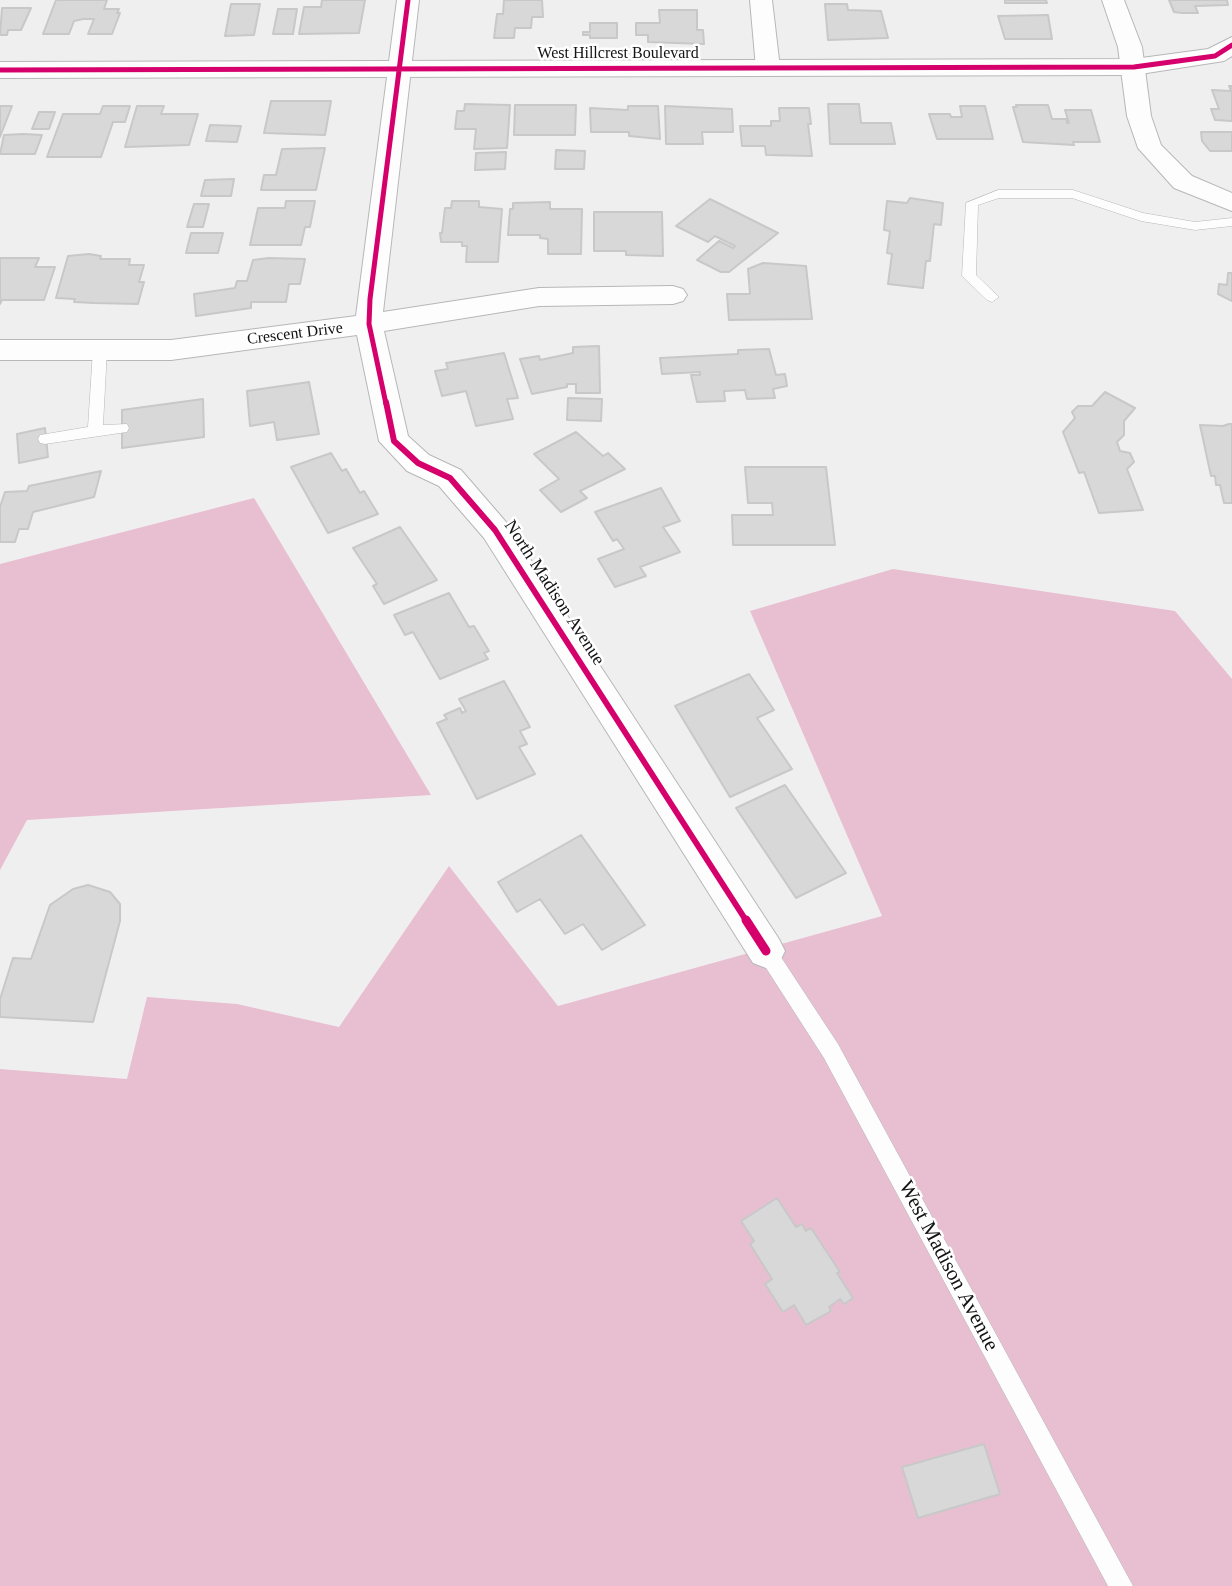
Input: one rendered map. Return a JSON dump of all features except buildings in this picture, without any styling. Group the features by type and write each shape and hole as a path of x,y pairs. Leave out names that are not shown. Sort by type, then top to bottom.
{"street":[{"name":"North Madison Avenue","path":"408,0 397,69 369,324 394,441 418,463 450,478 495,530 766,951"},
{"path":"761,0 768,68"},
{"path":"1113,0 1134,67 1139,116 1150,148 1183,182 1232,203"},
{"name":"West Hillcrest Boulevard","path":"0,70 209,72 1134,67 1215,56 1232,45"},
{"name":"Crescent Drive","path":"0,350 171,350 369,324 539,297 673,295"}],"lane":[{"path":"992,297 969,276 972,203 998,194 1073,194 1141,217 1195,226 1232,222"},
{"path":"95,431 100,350"},
{"path":"46,439 122,428"},
{"name":"West Madison Avenue","path":"766,951 831,1051 1121,1586"}],"shaded area":[{"path":"254,498 431,795 27,820 0,870 0,564"},
{"path":"893,569 1175,611 1232,679 1232,1586 0,1586 0,1069 127,1079 147,997 237,1004 339,1027 449,866 558,1006 882,916 750,611"}],"cycle path":[{"path":"408,0 369,324 394,441 418,463 450,478 495,530 766,951"},
{"path":"0,70 1134,67 1215,56 1232,45"}]}
